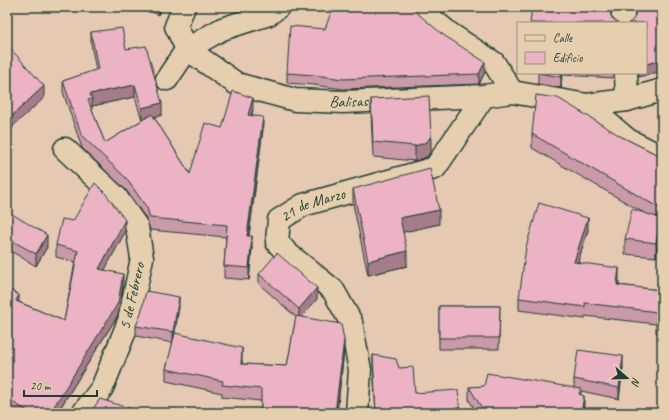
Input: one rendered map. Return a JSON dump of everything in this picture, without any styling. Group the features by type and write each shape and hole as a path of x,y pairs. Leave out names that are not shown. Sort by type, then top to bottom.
{"street":[{"path":"184,7 176,26 186,49"},
{"path":"167,79 186,49 222,29 269,14 278,7"},
{"path":"417,7 450,34 494,63 512,92"},
{"path":"623,7 623,22"},
{"name":"Balisas","path":"186,49 237,84 295,100 343,102 484,96 512,92 587,105 627,100 662,90"},
{"path":"626,74 627,100"},
{"name":"21 de Marzo","path":"357,413 360,370 351,322 333,290 287,253 277,242 279,220 303,205 435,168 484,96"},
{"path":"587,105 628,140 662,157"},
{"name":"5 de Febrero","path":"65,149 116,197 137,227 142,258 129,321 102,388 83,413"}],"building":[{"path":"333,7 410,7 442,34 485,62 479,74 343,79 287,73 290,26 325,29"},
{"path":"532,7 610,7 612,18 617,22 530,22"},
{"path":"636,7 662,7 662,60 647,64 647,22 631,22 634,18"},
{"path":"122,28 126,49 146,46 162,103 142,108 135,85 90,94 92,99 88,100 105,143 152,114 190,174 205,123 222,128 233,91 253,98 248,115 263,117 247,236 252,236 249,268 224,266 227,225 150,218 147,208 126,178 82,136 63,81 98,69 91,32"},
{"path":"9,47 44,86 14,114 7,127 7,49"},
{"path":"544,74 561,74 561,77"},
{"path":"536,95 558,98 622,137 662,157 661,209 532,134"},
{"path":"429,96 431,136 427,142 415,146 373,142 371,99"},
{"path":"430,168 439,210 400,218 407,251 368,261 353,189"},
{"path":"95,183 106,194 125,220 99,269 123,274 118,303 50,413 31,413 9,400 7,404 7,288 19,295 16,301 64,321 78,251 56,245 62,219 73,221"},
{"path":"539,203 588,218 574,262 619,268 617,285 660,290 662,282 662,321 656,321 657,312 585,303 585,307 519,298 526,247"},
{"path":"632,209 660,218 656,243 625,239"},
{"path":"7,211 47,235 36,254 9,239 7,241"},
{"path":"277,253 317,288 299,309 259,274"},
{"path":"146,291 179,297 173,332 136,326 141,313"},
{"path":"439,306 500,306 499,338 439,338"},
{"path":"296,316 341,324 344,340 335,413 261,413 261,389 222,385 223,381 166,369 175,333 242,348 241,364 287,366"},
{"path":"578,350 623,356 619,388 574,379"},
{"path":"373,355 396,359 399,368 413,367 415,393 458,390 460,413 376,413"},
{"path":"487,373 581,389 579,394 584,396 581,413 485,413 469,387 484,386"},
{"path":"100,399 144,413 91,413"}]}
